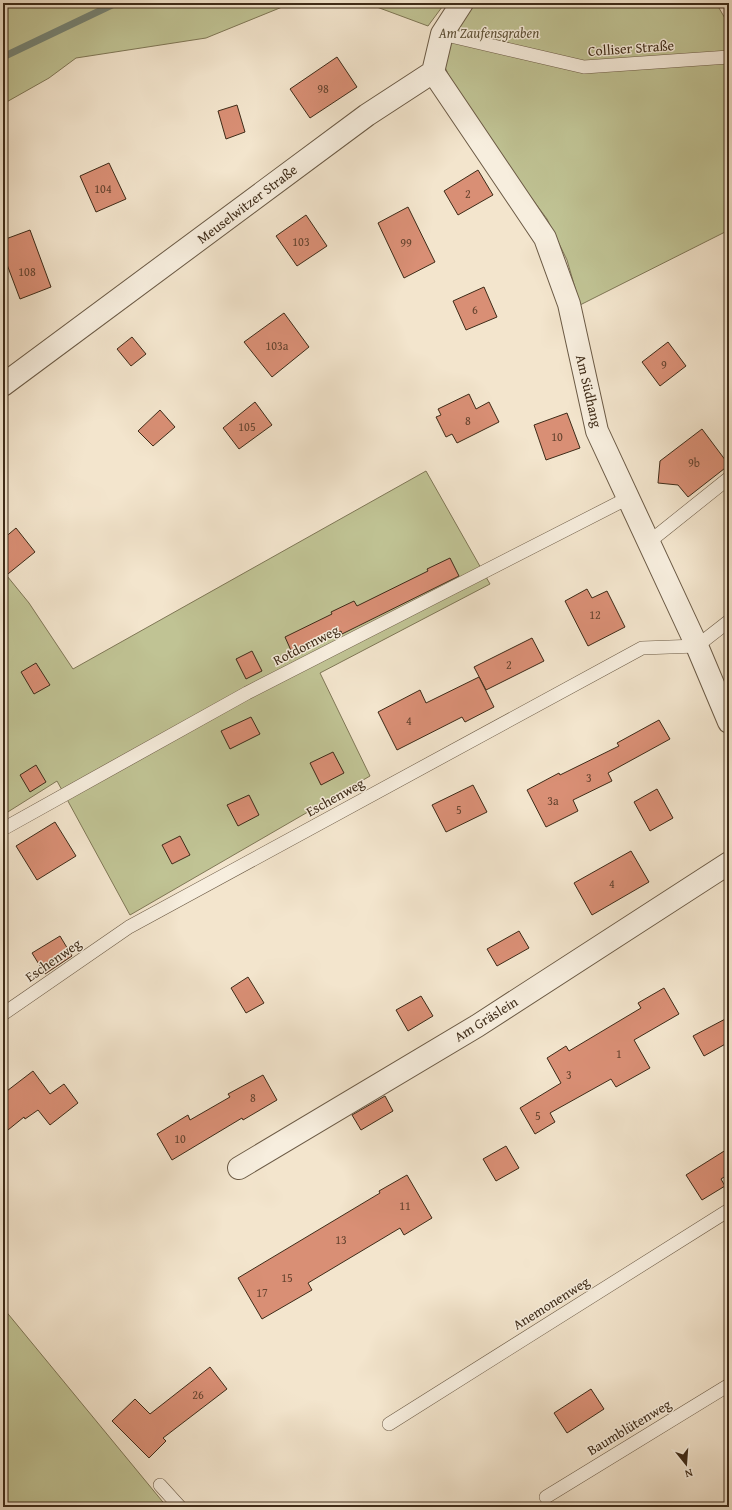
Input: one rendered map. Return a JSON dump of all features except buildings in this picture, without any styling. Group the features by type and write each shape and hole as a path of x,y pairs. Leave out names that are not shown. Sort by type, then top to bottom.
{"street":[{"path":"433,72 442,34 462,3"},
{"name":"Meuselwitzer Straße","path":"3,385 368,115 433,72"},
{"name":"Am Südhang","path":"433,72 545,238 569,304 597,431 697,646 729,722"},
{"name":"Am Gräslein","path":"239,1168 477,1026 729,863"}],"lane":[{"name":"Colliser Straße","path":"442,34 584,68 729,57"},
{"path":"649,542 729,478"},
{"name":"Rotdornweg","path":"3,829 247,694 628,498"},
{"path":"697,646 729,621"},
{"name":"Eschenweg","path":"3,1014 129,927 642,648 697,646"},
{"name":"Anemonenweg","path":"389,1424 729,1210"},
{"name":"Baumblütenweg","path":"546,1497 729,1385"},
{"path":"160,1485 180,1507"}],"green space":[{"path":"292,3 206,38 76,58 49,78 3,104 3,4"},
{"path":"366,3 445,3 428,26"},
{"name":"Am Zaufensgraben","path":"472,3 716,3 729,25 729,230 580,305 567,260 547,219 461,102 444,65 450,39"},
{"path":"426,471 490,584 320,673 370,776 130,915 57,781 3,815 3,571 29,603 73,669"},
{"path":"3,1308 4,1309 167,1507 3,1507"}],"waterway":[{"path":"3,57 116,3"}]}
